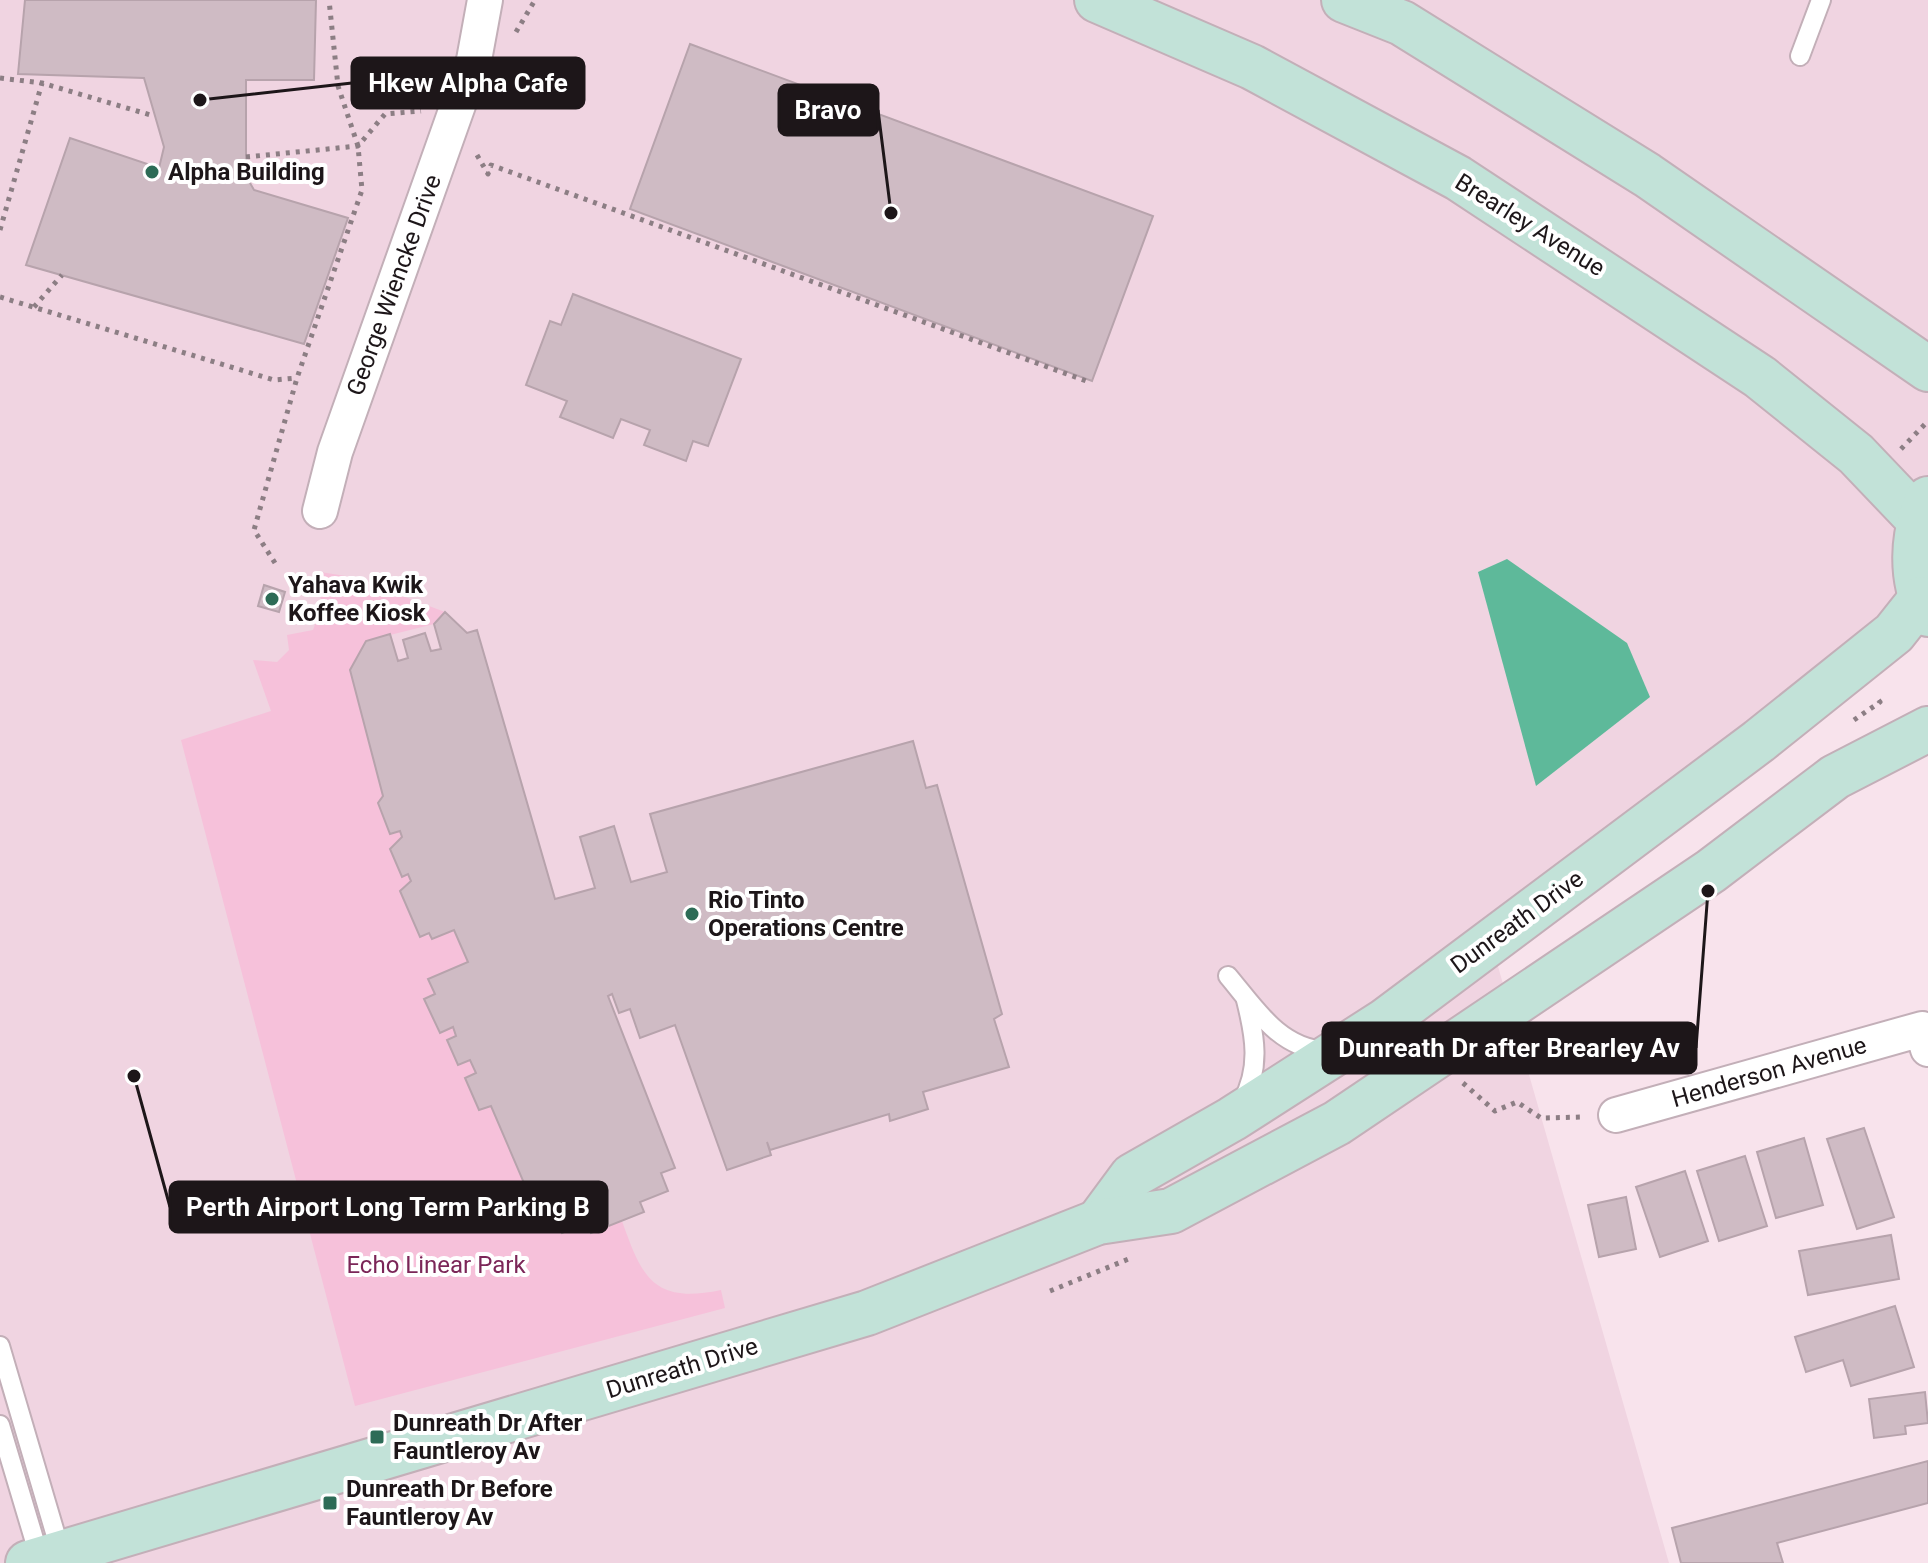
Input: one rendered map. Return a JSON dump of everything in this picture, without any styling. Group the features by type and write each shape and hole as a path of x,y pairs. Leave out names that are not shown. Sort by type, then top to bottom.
{"main road":[{"name":"Brearley Avenue","path":"1097,0 1252,67 1458,178 1760,377 1923,509"},
{"path":"1344,0 1402,23 1635,167 1928,369"},
{"path":"1923,509 1914,560 1924,607"},
{"name":"Dunreath Drive","path":"1098,1222 1132,1176 1232,1119 1385,1021 1759,741 1924,607"},
{"name":"Dunreath Drive","path":"43,1559 867,1313 1098,1222 1171,1211 1337,1123 1699,879 1835,777 1928,729"}],"street":[{"name":"George Wiencke Drive","path":"474,60 485,0"},
{"name":"George Wiencke Drive","path":"320,511 335,452 452,117 474,60 511,0"},
{"name":"Henderson Avenue","path":"1616,1115 1925,1039"}],"lane":[{"path":"1800,56 1821,0"},
{"path":"1228,976 1283,1037 1305,1047 1336,1051"},
{"path":"1232,1119 1246,1095 1256,1058 1256,1040 1245,996"},
{"path":"0,1346 43,1559"},
{"path":"0,1425 43,1559"}],"path":[{"path":"275,563 254,530 297,378 358,203 363,169 338,86 329,0"},
{"path":"0,78 42,83 154,116"},
{"path":"0,230 42,83"},
{"path":"246,157 358,146 385,114 433,109 452,117"},
{"path":"488,174 491,165 1089,382"},
{"path":"34,307 62,275"},
{"path":"0,297 274,380 297,378"},
{"path":"1458,1079 1495,1111 1517,1102 1541,1118 1616,1115"}],"shaded area":[{"path":"0,0 1928,0 1928,499 1921,599 1491,942 1669,1563 0,1563"},
{"path":"1507,559 1627,643 1650,697 1536,786 1478,572"}],"green space":[{"name":"Echo Linear Park","path":"314,571 352,577 445,612 434,624 366,641 383,796 378,803 390,834 400,831 402,837 390,849 402,876 408,874 411,881 401,892 420,937 454,930 468,962 428,979 435,994 424,999 439,1033 453,1027 456,1036 447,1040 458,1065 470,1060 476,1073 465,1078 479,1110 491,1106 542,1225 556,1219 563,1233 587,1223 591,1233 622,1221 636,1258 654,1282 680,1293 721,1290 725,1308 355,1406 181,740 271,711 253,660 277,662 289,650 287,635 313,630 323,603 311,578"}],"building":[{"name":"Alpha Building","path":"25,0 316,0 314,80 246,80 246,176 254,190 348,218 304,344 26,265 70,138 159,168 164,147 144,78 18,74"},
{"path":"690,44 1153,216 1092,381 630,209"},
{"path":"573,294 741,359 708,446 693,441 686,461 644,445 650,430 621,419 613,438 560,417 567,401 526,385 550,321 561,325"},
{"name":"Yahava Kwik Koffee Kiosk","path":"264,585 285,592 279,612 258,606"},
{"name":"Rio Tinto Operations Centre","path":"445,612 467,633 477,630 555,899 595,888 580,837 614,826 631,882 667,872 650,814 913,741 926,788 937,785 1002,1014 994,1019 1009,1067 923,1092 928,1109 890,1121 889,1114 770,1150 767,1142 771,1155 727,1170 675,1025 640,1038 630,1009 619,1013 612,994 608,996 675,1168 661,1173 668,1191 640,1202 644,1212 591,1233 587,1223 562,1233 556,1219 542,1225 491,1106 479,1110 465,1078 476,1073 470,1060 458,1065 447,1040 456,1036 453,1027 440,1033 424,999 435,994 428,979 468,962 454,930 432,939 429,933 420,937 400,891 411,881 408,874 402,877 390,849 402,837 400,831 390,834 378,803 383,796 350,670 366,641 390,634 398,661 408,658 403,640 425,633 431,651 441,649 434,624"},
{"path":"1864,1128 1894,1217 1857,1229 1827,1139"},
{"path":"1804,1138 1823,1205 1776,1218 1757,1152"},
{"path":"1745,1156 1767,1226 1719,1241 1697,1171"},
{"path":"1685,1171 1708,1241 1660,1257 1636,1187"},
{"path":"1626,1197 1636,1249 1599,1257 1588,1205"},
{"path":"1891,1235 1899,1279 1808,1295 1799,1251"},
{"path":"1895,1306 1914,1367 1851,1386 1843,1360 1806,1372 1795,1337"},
{"path":"1925,1392 1928,1423 1905,1426 1906,1434 1874,1438 1869,1399"},
{"path":"1928,1461 1928,1503 1777,1543 1783,1563 1681,1563 1672,1528"}],"place":[{"name":"Hkew Alpha Cafe","path":"200,100"},
{"name":"Alpha Building","path":"152,172"},
{"name":"Bravo","path":"891,213"},
{"name":"Yahava Kwik Koffee Kiosk","path":"272,599"},
{"name":"Dunreath Dr after Brearley Av","path":"1708,891"},
{"name":"Rio Tinto Operations Centre","path":"692,914"},
{"name":"Perth Airport Long Term Parking B","path":"134,1076"},
{"name":"Dunreath Dr After Fauntleroy Av","path":"377,1437"},
{"name":"Dunreath Dr Before Fauntleroy Av","path":"330,1503"}]}
